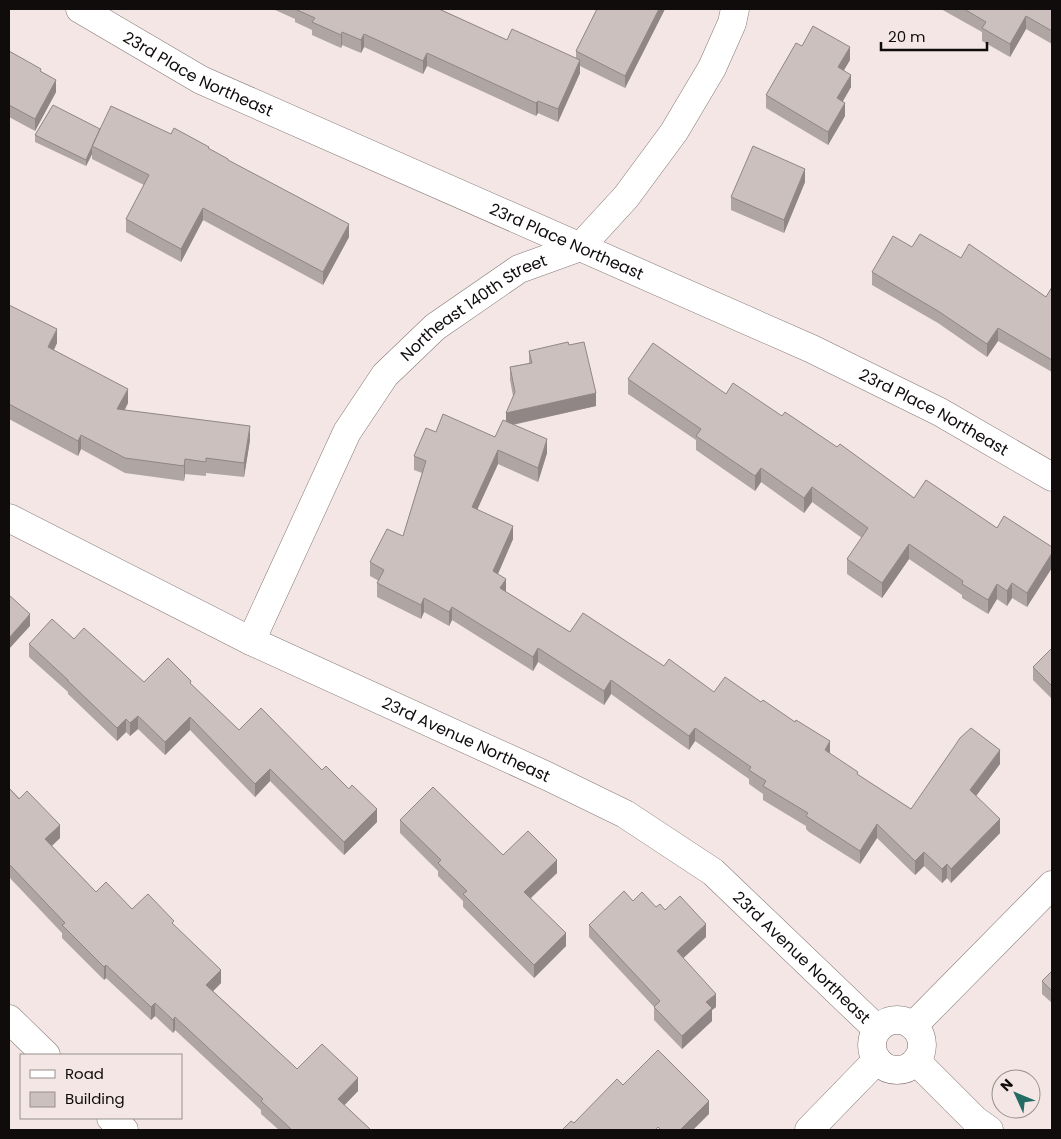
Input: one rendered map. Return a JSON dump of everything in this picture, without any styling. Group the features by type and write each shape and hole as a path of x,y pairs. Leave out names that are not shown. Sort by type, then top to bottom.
{"street":[{"name":"23rd Place Northeast","path":"80,9 201,80 812,349 940,412 1052,477"},
{"name":"Northeast 140th Street","path":"251,641 347,432 385,376 435,327 519,269 580,247 626,196 674,132 712,68 732,23 735,9"},
{"name":"23rd Avenue Northeast","path":"9,518 251,641 547,776 625,814 713,872 877,1029"},
{"path":"913,1026 1052,886"},
{"path":"9,1019 45,1054"},
{"path":"892,1020 908,1022 913,1026 922,1042 922,1050 916,1061 906,1068 898,1070 883,1066 873,1053 873,1036 877,1029 884,1023 892,1020"},
{"path":"809,1130 877,1060"},
{"path":"916,1061 975,1120 988,1130"},
{"path":"112,1119 124,1130"}],"building":[{"path":"295,9 439,9 507,40 512,29 580,60 558,109 538,101 536,103 427,53 423,61 364,34 361,40 342,32 341,35 312,22 315,18"},
{"path":"597,9 659,9 625,76 576,51"},
{"path":"964,9 1052,9 1052,31 1026,16 1010,44 982,28 986,22"},
{"path":"813,26 850,47 838,67 851,75 837,98 845,103 828,132 766,95 796,43 802,46"},
{"path":"9,51 56,80 35,119 9,105"},
{"path":"53,105 100,129 86,160 35,135"},
{"path":"111,106 171,134 174,128 228,160 349,224 323,272 203,208 181,249 126,219 149,175 92,146"},
{"path":"753,146 805,169 784,220 731,197"},
{"path":"920,234 961,258 969,244 1046,297 1052,287 1052,360 998,328 987,344 938,311 872,272 893,236 912,247"},
{"path":"9,305 57,329 48,347 128,389 117,409 250,426 244,463 206,458 206,462 185,459 184,466 125,458 81,435 78,441 9,404"},
{"path":"568,342 569,345 584,342 596,393 506,413 515,392 510,367 532,363 529,351"},
{"path":"653,343 726,394 733,383 782,416 785,412 837,447 840,444 914,498 926,480 997,528 1004,516 1052,547 1052,553 1027,593 1012,583 1007,591 997,584 988,600 962,584 963,581 909,544 882,583 847,559 868,528 812,487 804,498 761,468 755,476 696,436 701,429 628,379"},
{"path":"443,414 495,437 503,420 547,439 538,468 498,450 472,507 513,526 493,571 506,579 500,588 570,632 583,613 664,666 669,659 714,692 725,677 761,702 763,700 795,722 796,720 830,741 825,750 858,772 857,774 911,809 960,738 971,728 1000,750 970,790 1000,819 951,869 947,864 942,869 924,852 915,861 877,824 860,851 806,816 808,813 763,786 766,781 749,770 751,767 695,728 689,736 611,680 604,691 538,648 533,657 452,607 449,612 424,598 421,605 377,583 384,570 370,562 387,529 403,536 426,461 414,456 426,428 436,432"},
{"path":"9,595 30,614 9,638"},
{"path":"52,619 74,639 84,628 144,682 168,658 191,681 190,683 239,730 261,708 322,770 326,766 349,789 352,785 377,809 344,842 270,769 255,784 190,717 165,742 138,716 130,723 126,719 117,728 29,644"},
{"path":"1052,648 1052,686 1033,667"},
{"path":"433,787 503,855 528,831 557,860 524,892 566,933 534,965 463,894 467,891 438,863 441,860 400,820"},
{"path":"9,788 19,799 27,791 60,825 45,839 96,892 106,882 132,909 148,894 174,921 172,923 221,970 206,985 297,1069 322,1044 358,1078 338,1099 371,1130 292,1130 261,1101 263,1099 175,1017 173,1020 155,1003 151,1007 106,965 104,967 62,925 65,923 9,864"},
{"path":"624,891 633,901 642,892 656,907 660,904 665,910 680,896 706,924 677,951 716,994 706,1002 712,1008 682,1036 654,1007 660,1001 589,925"},
{"path":"1052,971 1052,991 1042,981"},
{"path":"658,1050 709,1101 680,1130 661,1130 658,1127 655,1130 562,1130 571,1121 574,1123 617,1079 623,1085"}]}
